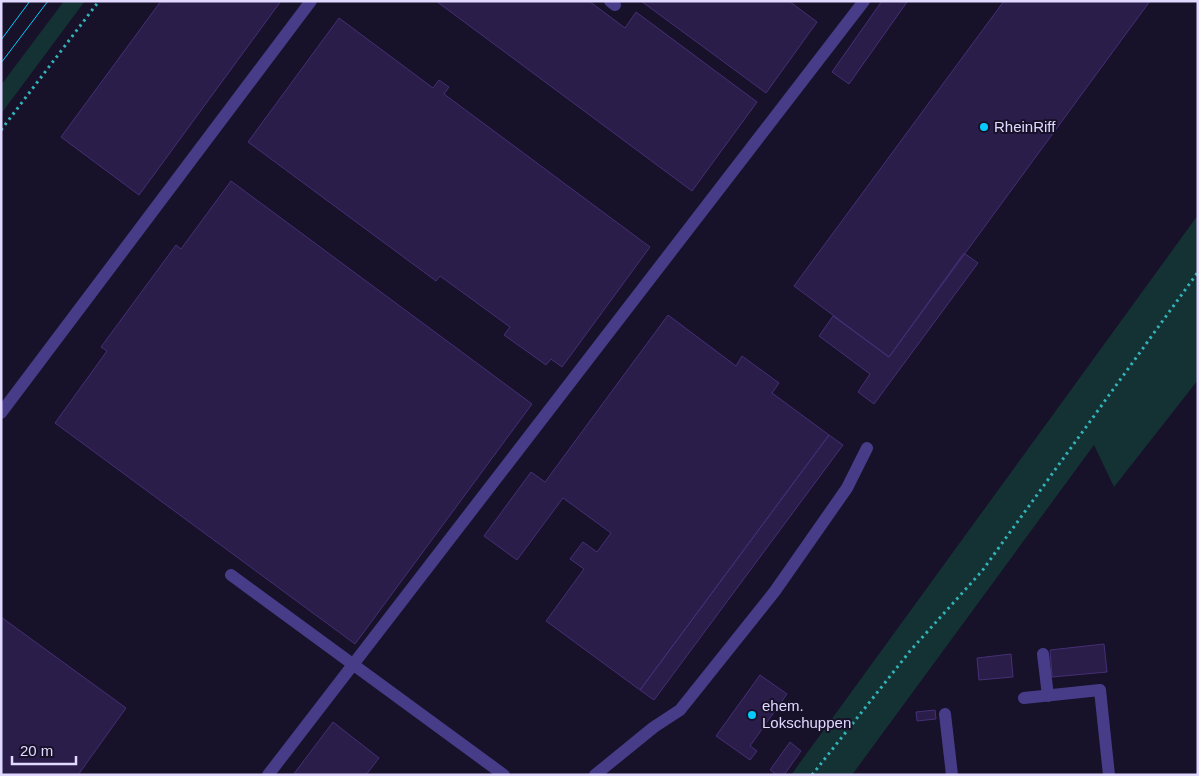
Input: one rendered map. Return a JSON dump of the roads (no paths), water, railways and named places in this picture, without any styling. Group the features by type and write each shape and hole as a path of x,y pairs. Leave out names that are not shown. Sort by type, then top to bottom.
{"lane":[{"path":"1,413 311,1"},
{"path":"268,775 864,1"},
{"path":"595,775 654,727 680,710 775,591 848,488 867,448"},
{"path":"232,575 504,775"},
{"path":"1043,654 1048,696"},
{"path":"1024,698 1100,690 1109,775"},
{"path":"945,714 952,775"}],"tram line":[{"path":"1,40 30,1"},
{"path":"1,63 48,1"}],"place":[{"name":"RheinRiff","path":"984,127"},
{"name":"ehem. Lokschuppen","path":"752,715"}]}
